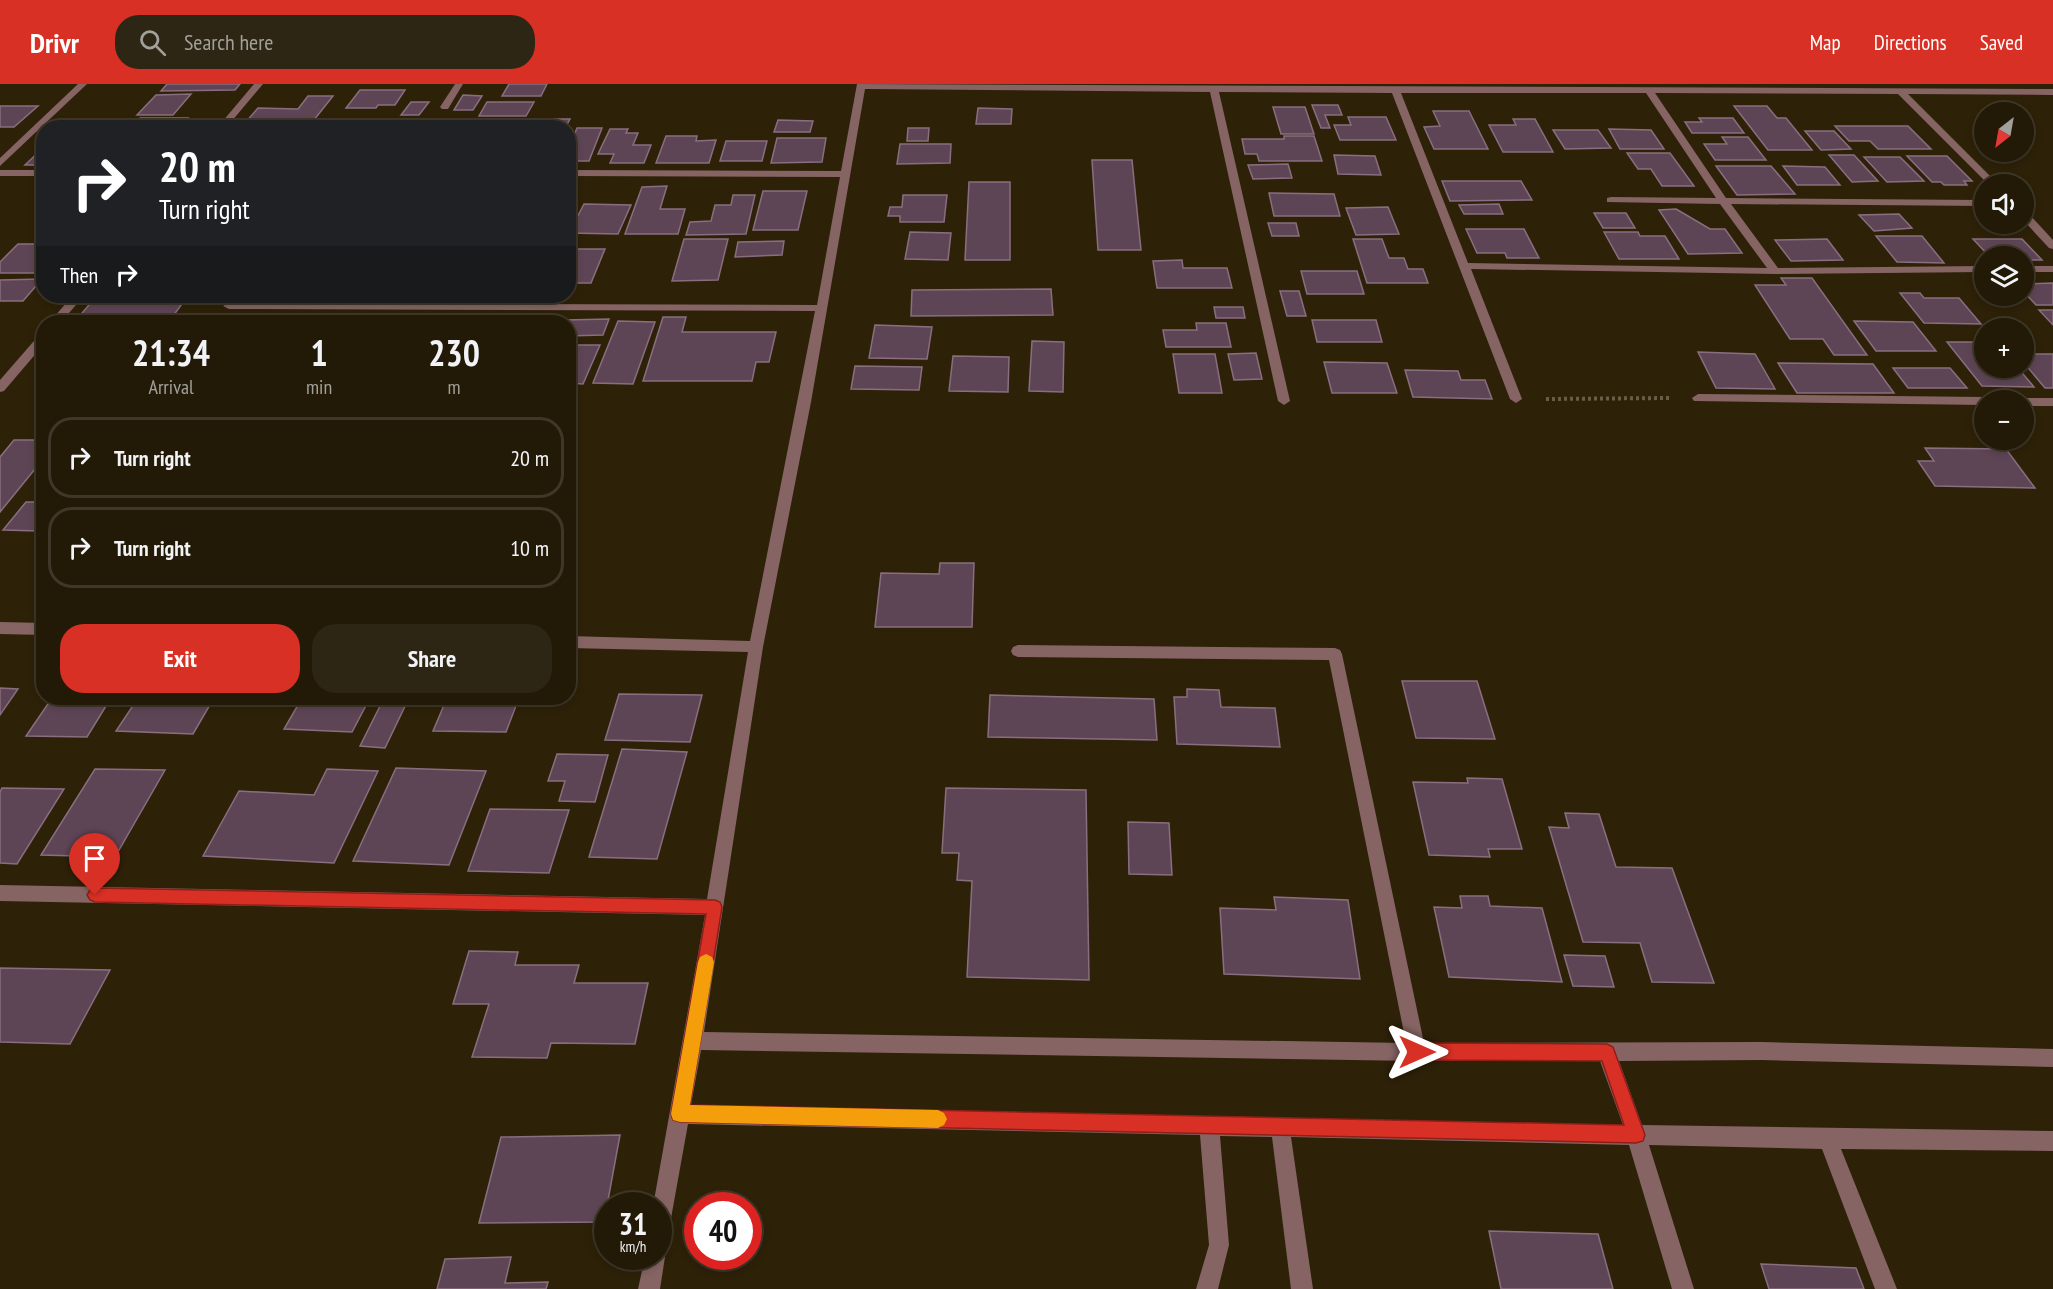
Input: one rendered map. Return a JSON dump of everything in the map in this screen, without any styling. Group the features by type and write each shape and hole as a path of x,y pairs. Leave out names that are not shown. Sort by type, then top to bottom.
{"street":[{"path":"45,120 83,84"},
{"path":"227,120 259,84"},
{"path":"445,107 459,84"},
{"path":"666,1192 693,1041 756,647 805,402 843,174 861,85 1076,86 1214,90 1280,86 1649,91 2053,92"},
{"path":"1395,88 1516,399"},
{"path":"1214,90 1284,401"},
{"path":"1649,91 1724,202 1775,270"},
{"path":"1900,91 1983,174"},
{"path":"0,163 36,129"},
{"path":"0,173 36,173"},
{"path":"576,173 843,174"},
{"path":"1611,200 1974,203"},
{"path":"2034,226 2053,246"},
{"path":"1464,266 1775,270 1974,269"},
{"path":"2034,269 2053,269"},
{"path":"61,315 72,303"},
{"path":"229,306 820,308"},
{"path":"0,388 36,345"},
{"path":"1698,398 1974,401"},
{"path":"2034,402 2053,402"},
{"path":"0,628 36,629"},
{"path":"576,642 756,647"},
{"path":"1018,651 1335,654 1417,1052"},
{"path":"0,893 715,907"},
{"path":"693,1041 1417,1052 1762,1051 2053,1058"},
{"path":"1607,1053 1636,1135 1683,1289"},
{"path":"680,1114 1828,1140 2053,1141"},
{"path":"1207,1289 1218,1245 1209,1125"},
{"path":"1280,1126 1302,1289"},
{"path":"1828,1140 1887,1289"},
{"path":"649,1289 653,1270"}],"path":[{"path":"1516,399 1698,398"}],"building":[{"path":"167,84 240,84 235,90 161,91"},
{"path":"509,84 547,84 541,96 502,96"},
{"path":"360,90 405,90 395,105 378,105 376,108 346,108"},
{"path":"191,94 173,115 137,115 156,95"},
{"path":"463,95 482,96 473,110 454,110"},
{"path":"308,96 333,96 314,120 248,120 258,108 298,109"},
{"path":"411,102 429,102 419,115 401,115"},
{"path":"487,102 534,102 526,116 479,116"},
{"path":"1312,105 1338,105 1342,115 1325,115 1330,128 1321,128"},
{"path":"0,106 38,106 14,127 0,127"},
{"path":"1734,106 1767,106 1777,118 1786,118 1812,150 1768,150"},
{"path":"1273,107 1305,107 1314,134 1281,134"},
{"path":"978,108 1012,109 1011,124 976,124"},
{"path":"1433,111 1469,111 1488,149 1434,149 1424,127 1440,126"},
{"path":"1348,117 1386,117 1396,140 1340,140 1334,125 1351,125"},
{"path":"140,118 188,118 186,120 138,120"},
{"path":"1699,118 1733,118 1744,133 1692,133 1685,122 1702,122"},
{"path":"1513,119 1535,119 1553,152 1503,152 1489,125 1516,125"},
{"path":"778,120 813,121 810,132 774,132"},
{"path":"1835,126 1908,126 1931,149 1878,149 1870,141 1849,141"},
{"path":"577,128 602,128 589,161 576,161"},
{"path":"908,128 929,128 928,141 907,141"},
{"path":"610,129 628,129 626,133 638,133 633,145 651,145 644,163 610,163 614,154 598,154"},
{"path":"1609,129 1651,130 1664,149 1620,149"},
{"path":"1553,130 1598,130 1611,148 1565,149"},
{"path":"1805,131 1834,131 1851,149 1821,150"},
{"path":"666,136 697,136 696,141 716,140 709,163 656,163"},
{"path":"1284,136 1314,136 1322,161 1259,161 1257,154 1245,154 1242,139 1284,139"},
{"path":"1722,137 1748,137 1766,160 1715,160 1704,144 1727,144"},
{"path":"777,138 826,138 822,162 771,163"},
{"path":"726,141 767,141 762,161 720,161"},
{"path":"900,144 951,144 950,163 897,164"},
{"path":"1627,153 1670,153 1694,186 1662,186 1651,169 1638,169"},
{"path":"36,155 36,165 25,165"},
{"path":"1334,155 1375,156 1381,175 1338,174"},
{"path":"1829,155 1854,155 1878,181 1852,182"},
{"path":"1907,156 1947,156 1972,181 1964,181 1967,185 1944,185 1941,182 1932,182"},
{"path":"1864,157 1900,157 1924,181 1887,182"},
{"path":"1092,160 1132,160 1141,250 1098,250"},
{"path":"1288,164 1292,178 1253,179 1248,165"},
{"path":"1716,166 1771,166 1795,194 1737,195"},
{"path":"1783,166 1825,167 1840,185 1797,185"},
{"path":"1442,181 1521,181 1532,200 1450,201"},
{"path":"969,182 1010,182 1010,260 965,260"},
{"path":"667,186 660,209 685,209 678,234 625,234 642,187"},
{"path":"763,191 807,191 798,230 753,230"},
{"path":"1269,193 1334,194 1340,216 1274,216"},
{"path":"733,195 755,195 746,234 686,235 690,222 711,221 715,205 731,205"},
{"path":"903,195 947,195 944,222 900,222 900,216 888,216 890,207 902,207"},
{"path":"584,204 631,205 618,234 576,233 576,219"},
{"path":"1499,204 1503,214 1464,214 1459,205"},
{"path":"1388,207 1399,234 1356,235 1346,208"},
{"path":"1676,209 1710,229 1725,229 1742,253 1688,254 1659,210"},
{"path":"1594,213 1626,213 1635,228 1603,228"},
{"path":"1899,214 1912,228 1874,231 1859,215"},
{"path":"1268,223 1296,223 1299,236 1272,236"},
{"path":"1466,229 1524,229 1539,258 1507,258 1505,253 1477,253"},
{"path":"910,232 951,233 948,260 905,259"},
{"path":"1604,232 1638,232 1640,236 1665,236 1679,259 1619,259"},
{"path":"1876,236 1922,236 1944,263 1897,262"},
{"path":"684,239 728,239 718,280 672,281"},
{"path":"1353,239 1382,239 1389,258 1404,258 1408,269 1423,269 1428,283 1367,283"},
{"path":"1827,239 1843,260 1791,261 1775,240"},
{"path":"1973,239 2022,239 2029,246 1980,246"},
{"path":"784,241 782,255 735,257 738,242"},
{"path":"18,244 36,244 36,273 0,273 0,262"},
{"path":"576,249 605,249 591,283 576,283"},
{"path":"2034,252 2042,260 2034,260"},
{"path":"1182,260 1183,268 1227,268 1232,288 1157,288 1153,261"},
{"path":"1301,271 1357,271 1364,294 1307,294"},
{"path":"1781,278 1812,278 1867,355 1834,355 1823,339 1790,339 1755,285 1786,285"},
{"path":"36,279 36,286 23,301 0,301 0,280"},
{"path":"2053,283 2053,305 2036,305 2034,303 2034,284"},
{"path":"1051,289 1053,315 911,316 912,290"},
{"path":"1280,291 1299,291 1306,316 1287,316"},
{"path":"1900,293 1920,293 1924,298 1959,298 1976,318 1974,318 1974,324 1924,323"},
{"path":"91,303 183,303 174,315 80,315"},
{"path":"1214,307 1243,307 1245,318 1216,318"},
{"path":"2039,310 2053,310 2053,325"},
{"path":"663,317 686,317 682,332 776,332 769,362 756,362 752,381 643,381"},
{"path":"609,319 603,335 576,336 576,320"},
{"path":"1312,320 1376,320 1382,342 1317,342"},
{"path":"618,321 655,322 633,384 593,383"},
{"path":"1854,321 1913,322 1936,351 1876,351"},
{"path":"1196,323 1226,323 1231,347 1166,347 1163,330 1197,330"},
{"path":"875,325 932,327 927,359 869,358"},
{"path":"1032,341 1064,342 1063,392 1029,391"},
{"path":"1947,342 1974,342 1974,376"},
{"path":"576,345 600,345 583,384 576,384"},
{"path":"1698,352 1755,354 1775,389 1716,388"},
{"path":"1256,353 1262,379 1234,380 1228,354"},
{"path":"1173,354 1215,354 1222,393 1179,393"},
{"path":"2034,354 2053,354 2053,388 2045,388 2034,375"},
{"path":"953,356 1009,357 1008,392 949,391"},
{"path":"1324,362 1387,363 1397,393 1332,393"},
{"path":"1778,363 1873,364 1894,393 1797,393"},
{"path":"855,366 922,367 919,390 851,389"},
{"path":"1893,368 1950,368 1967,388 1908,388"},
{"path":"1405,370 1458,371 1461,380 1485,380 1492,399 1413,397"},
{"path":"1976,378 2026,378 2034,387 1982,386"},
{"path":"14,440 36,440 36,468 0,512 0,457"},
{"path":"1925,448 2007,450 2035,488 1935,486 1918,461 1934,461"},
{"path":"26,502 36,502 36,531 3,530"},
{"path":"940,563 974,563 972,627 875,627 881,573 939,574"},
{"path":"1402,681 1477,681 1495,739 1416,738"},
{"path":"0,688 18,689 0,715"},
{"path":"1187,689 1219,690 1221,707 1275,708 1280,747 1177,744 1174,697 1187,697"},
{"path":"619,694 702,695 690,742 605,740"},
{"path":"990,695 1154,699 1157,740 988,737"},
{"path":"47,705 107,705 87,737 26,736"},
{"path":"133,705 210,705 193,734 116,731"},
{"path":"298,705 366,705 352,732 284,729"},
{"path":"380,705 406,705 385,748 360,746"},
{"path":"444,705 516,705 506,732 433,731"},
{"path":"622,749 687,752 657,859 589,857"},
{"path":"557,754 608,755 595,802 559,801 565,781 548,781"},
{"path":"396,768 486,771 449,865 353,861"},
{"path":"95,769 165,770 115,857 41,855"},
{"path":"327,769 378,771 334,863 203,856 239,791 314,795"},
{"path":"1467,778 1502,779 1522,849 1488,849 1490,857 1429,855 1413,782 1468,783"},
{"path":"2,788 64,789 17,864 0,863 0,792"},
{"path":"946,788 1086,790 1089,980 967,977 972,881 957,880 959,853 942,853"},
{"path":"490,809 569,810 549,873 468,871"},
{"path":"1565,813 1599,814 1616,867 1672,868 1714,983 1652,982 1640,943 1583,942 1549,827 1569,828"},
{"path":"1128,822 1169,823 1172,875 1129,874"},
{"path":"1460,896 1488,896 1490,906 1542,908 1562,982 1449,977 1434,907 1462,908"},
{"path":"1274,897 1348,900 1360,979 1224,974 1220,908 1276,910"},
{"path":"469,951 518,952 515,965 579,965 574,983 648,983 635,1044 551,1043 547,1058 472,1057 489,1004 453,1004"},
{"path":"1564,955 1605,956 1614,987 1573,986"},
{"path":"0,968 110,970 70,1044 0,1042"},
{"path":"620,1135 610,1192 594,1192 594,1222 479,1223 501,1137"},
{"path":"1489,1231 1598,1234 1613,1289 1501,1289"},
{"path":"511,1257 505,1283 548,1282 546,1289 437,1289 445,1259"},
{"path":"1761,1264 1856,1268 1864,1289 1769,1289"}],"slow traffic":[{"path":"706,962 680,1114 938,1119"}],"route":[{"path":"95,895 715,907 680,1114 1636,1135 1607,1053 1417,1052"}]}
